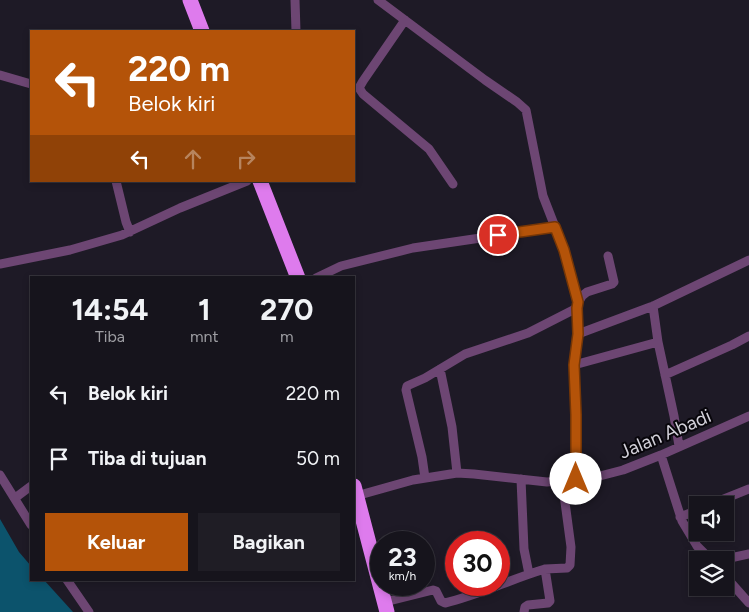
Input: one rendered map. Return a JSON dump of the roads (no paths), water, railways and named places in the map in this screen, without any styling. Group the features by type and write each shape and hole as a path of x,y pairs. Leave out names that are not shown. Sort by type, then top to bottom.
{"highway":[{"path":"190,0 202,30"},
{"path":"260,182 297,276"},
{"path":"355,491 386,607"}],"street":[{"path":"295,0 296,30"},
{"path":"378,0 526,110 543,196 564,250 578,305 578,334 574,365 576,479"},
{"path":"405,20 360,88 363,94 429,149 453,184"},
{"path":"0,76 30,84"},
{"path":"116,182 130,232"},
{"path":"0,264 70,250 130,232 180,208 245,182"},
{"path":"320,276 341,266 413,248 555,227"},
{"path":"426,478 406,388 408,385 423,379 465,354 528,333 578,305 582,296 587,292 612,284 614,282 608,256"},
{"path":"578,334 653,306 749,260"},
{"path":"653,306 658,342 679,446"},
{"path":"665,375 749,336"},
{"path":"574,365 658,342"},
{"path":"440,369 452,427 457,473"},
{"name":"Jalan Abadi","path":"355,491 457,473 547,482 596,477 623,470 662,455 749,416"},
{"path":"662,455 680,517 703,551"},
{"path":"0,475 30,523"},
{"path":"521,479 524,549 529,574"},
{"path":"386,607 433,590 436,591 441,601 445,603 494,588 545,569 567,568 570,565 571,548 562,480"},
{"path":"15,498 30,487"},
{"path":"733,496 749,490"},
{"path":"680,517 689,514"},
{"path":"734,557 749,554"},
{"path":"524,612 525,607 528,605 548,603 550,601 545,569"},
{"path":"68,581 89,612"},
{"path":"734,586 749,603"}],"water":[{"path":"0,519 19,552 30,565 30,581 45,581 73,612 0,612"}]}
